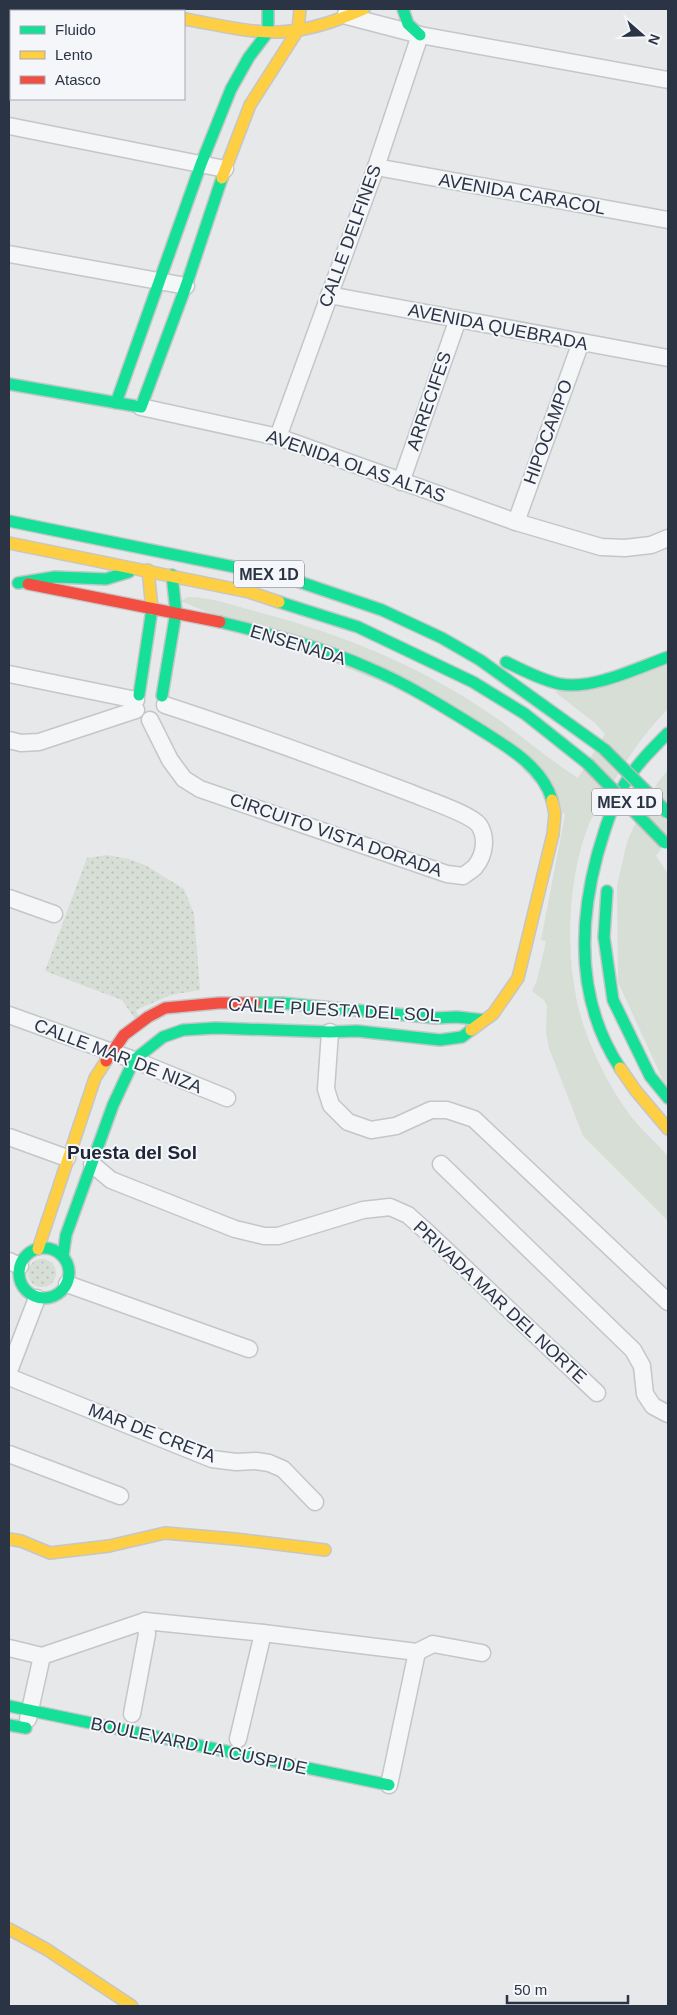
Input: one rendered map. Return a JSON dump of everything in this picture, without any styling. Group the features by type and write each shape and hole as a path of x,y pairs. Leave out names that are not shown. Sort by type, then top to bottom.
{"main road":[{"path":"116,403 201,164 231,89 249,57 268,32 268,9"},
{"path":"141,408 186,286 225,169 250,106 298,30 300,9"},
{"path":"185,19 268,32 298,30 345,12 364,9"},
{"path":"403,9 404,18 409,27 420,35"},
{"name":"AVENIDA OLAS ALTAS","path":"9,384 141,408"},
{"name":"MEX 1D","path":"9,521 288,578 382,610 442,638 510,680 604,749 668,813"},
{"name":"MEX 1D","path":"9,543 249,592 358,627 410,650 473,682 525,714 588,764 667,845"},
{"path":"13,582 43,577 69,577 110,581 135,568"},
{"path":"137,701 152,608 148,570"},
{"path":"164,701 176,612 172,575"},
{"name":"ENSENADA","path":"13,582 176,612 285,638 356,662 452,712 496,740 530,766 550,793"},
{"path":"442,638 497,657 537,676 569,686 604,679 668,657"},
{"path":"146,650 170,653"},
{"path":"668,732 625,784 608,822 596,861 591,887 585,927 584,951 588,986 597,1021 617,1064 643,1102 668,1129"},
{"path":"626,824 637,797 653,775"},
{"name":"CALLE PUESTA DEL SOL","path":"38,1249 95,1078 124,1035 136,1024 165,1008 219,1003 282,1016 330,1032 357,1031 440,1040 462,1037 494,1014 518,978 553,834 555,812 550,793"},
{"path":"609,879 604,937 613,1000 650,1076 668,1098"},
{"name":"CALLE PUESTA DEL SOL","path":"63,1256 66,1235 113,1105 134,1060 163,1037 183,1030 282,1016 457,1017 484,1020"},
{"path":"38,1249 52,1249 63,1256 68,1264 70,1274 68,1284 62,1291 46,1299 37,1298 28,1293 22,1285 14,1264 30,1252 38,1249"},
{"path":"9,1539 21,1541 50,1553 109,1546 165,1533 325,1550"},
{"name":"BOULEVARD LA CÚSPIDE","path":"9,1706 389,1785"},
{"path":"9,1725 26,1728"},
{"path":"9,1929 46,1949 132,2006"}],"street":[{"path":"345,12 420,35 668,80"},
{"name":"CALLE DELFINES","path":"278,437 376,167 420,35"},
{"path":"9,126 225,169"},
{"name":"AVENIDA CARACOL","path":"376,167 668,220"},
{"path":"9,254 186,286"},
{"name":"AVENIDA QUEBRADA","path":"329,295 668,358"},
{"name":"ARRECIFES","path":"401,482 458,319"},
{"name":"HIPOCAMPO","path":"516,522 581,342"},
{"name":"AVENIDA OLAS ALTAS","path":"141,408 278,437 516,522 601,547 625,548 651,545 668,538"},
{"path":"9,674 137,701"},
{"path":"9,740 21,743 38,742 137,701 148,690 154,690 164,701 161,715 150,720 140,716 137,701"},
{"name":"CIRCUITO VISTA DORADA","path":"150,720 170,760 184,779 200,789 446,874 463,876 475,867 482,852 485,837 478,823 456,811 164,701"},
{"path":"9,898 54,914"},
{"name":"CALLE MAR DE NIZA","path":"9,1015 134,1060 227,1098"},
{"path":"330,1032 326,1089 331,1106 348,1122 371,1130 396,1126 431,1110 447,1110 474,1119 668,1302"},
{"path":"9,1137 67,1158"},
{"name":"PRIVADA MAR DEL NORTE","path":"92,1164 111,1180 235,1229 264,1236 278,1236 363,1210 390,1207 408,1215 598,1393"},
{"path":"441,1164 633,1350 642,1366 645,1394 653,1406 668,1414"},
{"path":"68,1284 249,1349"},
{"path":"9,1371 37,1298"},
{"name":"MAR DE CRETA","path":"9,1377 212,1459 236,1462 269,1462 283,1469 315,1502"},
{"path":"9,1454 120,1496"},
{"path":"132,1714 148,1634 145,1621"},
{"path":"9,1648 42,1656 145,1621 417,1652 433,1644 482,1653"},
{"path":"238,1739 263,1633"},
{"path":"389,1785 417,1652"},
{"path":"26,1728 42,1656"}],"shaded area":[{"path":"188,597 217,601 294,622 352,642 407,666 461,695 486,711 578,778 605,734 595,723 555,692 668,664 668,709 645,734 632,752 589,824 575,873 570,927 573,981 578,1006 593,1051 627,1111 668,1156 668,1221 583,1136 549,1048 546,1032 547,1006 544,1000 532,991 537,980 546,941 541,940 565,815 479,721 180,601"},
{"path":"668,770 668,839 656,856 668,874 668,1091 618,982 617,886 627,842 658,782"},
{"path":"107,855 129,859 145,865 184,889 194,914 200,990 171,995 136,1010 140,1020 135,1019 122,1000 45,971 87,858"},
{"path":"42,1259 52,1263 56,1273 52,1283 42,1287 32,1283 28,1273 32,1263"}],"traffic: fast":[{"path":"116,9 124,10"},
{"path":"116,403 201,164 231,89 249,57 268,32 268,9"},
{"path":"403,9 408,24 420,35"},
{"path":"9,384 141,407 186,286 222,178"},
{"path":"9,521 288,578 382,610 442,638 480,660 604,749"},
{"path":"18,583 55,577 106,579 129,572"},
{"path":"172,575 176,612"},
{"path":"279,602 358,627 473,682 525,714 588,764"},
{"path":"139,695 152,609"},
{"path":"162,696 176,612"},
{"path":"220,622 314,647 351,660 411,688 476,727 521,757 540,776 552,800"},
{"path":"506,662 546,680 573,685 615,677 668,657"},
{"path":"620,1068 606,1043 596,1018 589,992 585,938 587,910 597,856 615,802 633,771 668,733"},
{"path":"604,749 668,813"},
{"path":"588,764 665,843"},
{"path":"607,891 604,937 613,1000 650,1076 668,1098"},
{"path":"255,1003 282,1003 436,1018 457,1017 484,1020"},
{"path":"63,1256 66,1235 113,1105 134,1060 163,1037 183,1030 216,1028 330,1032 357,1031 440,1040 462,1037 471,1030"},
{"path":"39,1248 49,1248 62,1255 69,1268 69,1273 69,1278 62,1291 49,1298 39,1298 30,1294 23,1287 19,1278 19,1268 23,1259 30,1252 39,1248"},
{"path":"9,1706 389,1785"},
{"path":"9,1725 26,1728"}],"traffic: slow":[{"path":"222,178 250,105 298,30 300,9"},
{"path":"185,19 243,30 279,32 323,25 364,9"},
{"path":"9,543 249,592 279,602"},
{"path":"148,570 152,609"},
{"path":"471,1030 493,1014 518,978 553,834 555,814 552,800"},
{"path":"38,1249 95,1078 106,1061"},
{"path":"620,1068 636,1091 668,1129"},
{"path":"9,1539 21,1541 50,1553 109,1546 165,1533 325,1550"},
{"path":"9,1929 46,1949 132,2006"}],"traffic: jam":[{"path":"28,584 220,622"},
{"path":"106,1061 124,1035 148,1017 165,1008 219,1003 255,1003"}],"district":[{"name":"Puesta del Sol","path":"132,1152"}]}
